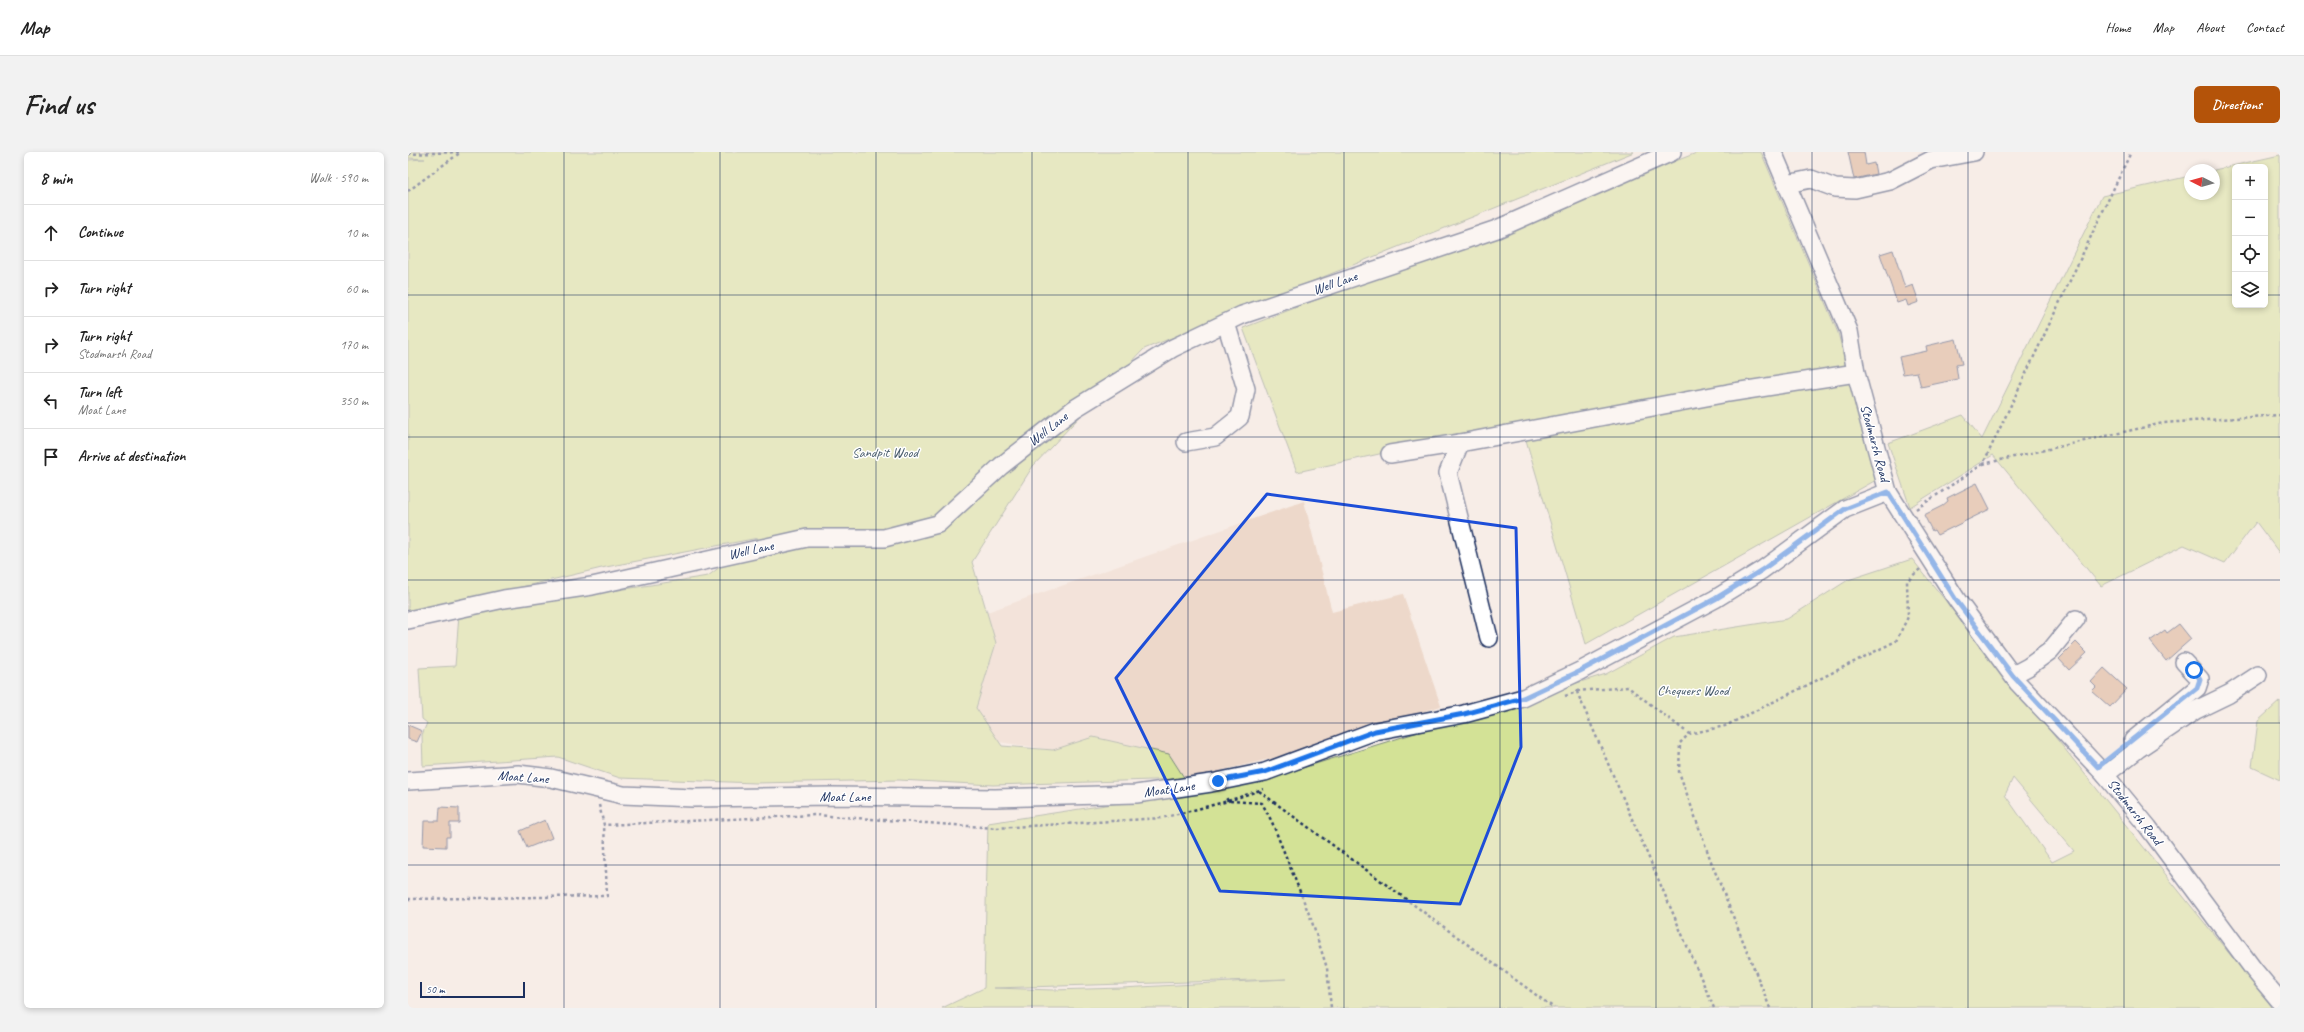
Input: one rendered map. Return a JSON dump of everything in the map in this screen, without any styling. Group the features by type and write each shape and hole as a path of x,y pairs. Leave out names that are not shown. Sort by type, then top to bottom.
{"street":[{"name":"Well Lane","path":"408,620 504,599 592,586 807,538 884,538 938,524 1001,466 1074,409 1173,348 1242,315 1497,229 1672,152"},
{"name":"Stodmarsh Road","path":"1774,152 1849,331 1856,373 1888,492 1956,600 2013,676 2102,771 2148,827 2254,970 2280,1001"},
{"path":"1787,184 1811,179 1835,188 1855,189 1890,181 1930,160 1974,152"},
{"path":"1186,442 1215,437 1240,417 1246,389 1226,323"},
{"path":"1390,454 1460,443 1728,393 1856,373"},
{"path":"1460,443 1448,473 1489,638"},
{"name":"Moat Lane","path":"408,781 518,774 550,778 624,795 693,798 833,796 995,798 1136,794 1265,772 1375,731 1464,714 1523,698 1580,671 1715,599 1762,570 1845,509 1888,492"},
{"path":"2013,676 2050,651 2076,619"},
{"path":"2102,771 2197,688 2200,679 2184,662"},
{"path":"2102,771 2196,710 2229,694 2258,675"}],"path":[{"path":"408,154 461,152"},
{"path":"408,191 461,152"},
{"path":"1983,464 2131,152"},
{"path":"1904,517 1983,464 2163,423 2280,415"},
{"path":"1770,1008 1712,864 1679,772 1680,743 1689,734 1725,726 1896,641 1908,617 1907,581 1930,558"},
{"path":"1562,697 1577,692 1628,687 1689,734"},
{"path":"1577,692 1714,1008"},
{"path":"1218,781 1228,801"},
{"path":"604,825 814,815 996,828 1162,818 1228,801 1266,788"},
{"path":"408,899 607,896 604,825 596,789"},
{"path":"1259,791 1554,1008"},
{"path":"1228,801 1262,803 1272,822 1311,918 1327,968 1331,1008"}],"highlighted area":[{"path":"1267,494 1516,528 1521,747 1460,904 1220,891 1116,678"}],"shaded area":[{"path":"1304,501 1332,612 1403,594 1441,706 1270,759 1185,779 1169,754 1093,737 1053,750 999,742 976,708 996,643 987,612"}],"green space":[{"name":"Sandpit Wood","path":"408,152 1634,152 1144,349 1033,466 972,562 996,643 976,708 1002,746 1053,750 1093,737 1169,754 1185,779 993,785 899,780 756,783 620,778 558,757 423,766 422,735 427,723 422,719 419,668 455,666 459,615 708,576 758,538 606,567 408,614 408,160 425,159 408,158"},
{"path":"1699,152 1761,152 1838,333 1876,480 1586,644 1521,423 1297,472 1243,328"},
{"path":"2280,155 2280,554 2256,522 2225,563 2184,545 2101,586 1993,455 1910,507 1888,443 1963,415 1982,439 2102,196 2184,177 2184,200 2220,200 2220,169 2232,166 2232,308 2268,308 2268,164 2240,164"},
{"name":"Chequers Wood","path":"1912,559 2273,1008 942,1008 984,988 988,823 1257,782 1606,674 1674,637 1787,619 1848,580","holes":["2013,778 2074,851 2052,862 2005,795","1287,979 1122,988 1053,990 994,988"]},
{"path":"2280,701 2280,780 2252,767 2258,721"}],"building":[{"path":"1848,152 1864,152 1866,165 1874,163 1876,174 1854,179"},
{"path":"1893,250 1905,288 1913,285 1919,302 1908,306 1906,300 1897,303 1880,254"},
{"path":"1956,339 1962,364 1956,365 1958,379 1921,387 1917,372 1903,374 1899,357 1927,351 1926,346"},
{"path":"1977,483 1990,509 1937,535 1934,530 1932,531 1924,515 1942,506 1948,501 1947,498"},
{"path":"2179,624 2191,639 2166,661 2150,641 2165,630 2167,633"},
{"path":"2076,642 2087,653 2069,670 2059,659"},
{"path":"2104,668 2127,689 2110,707 2092,691 2096,687 2091,682"},
{"path":"408,725 422,731 417,742 408,739"},
{"path":"440,807 459,808 459,823 450,823 450,837 446,837 446,847 423,846 424,821 439,821"},
{"path":"545,820 552,838 527,848 520,831"}],"route":[{"path":"1218,781 1265,772 1375,731 1464,714 1523,698 1580,671 1715,599 1762,570 1845,509 1888,492 1956,600 2018,683 2098,767 2183,701 2197,688 2200,679 2194,670"}]}
